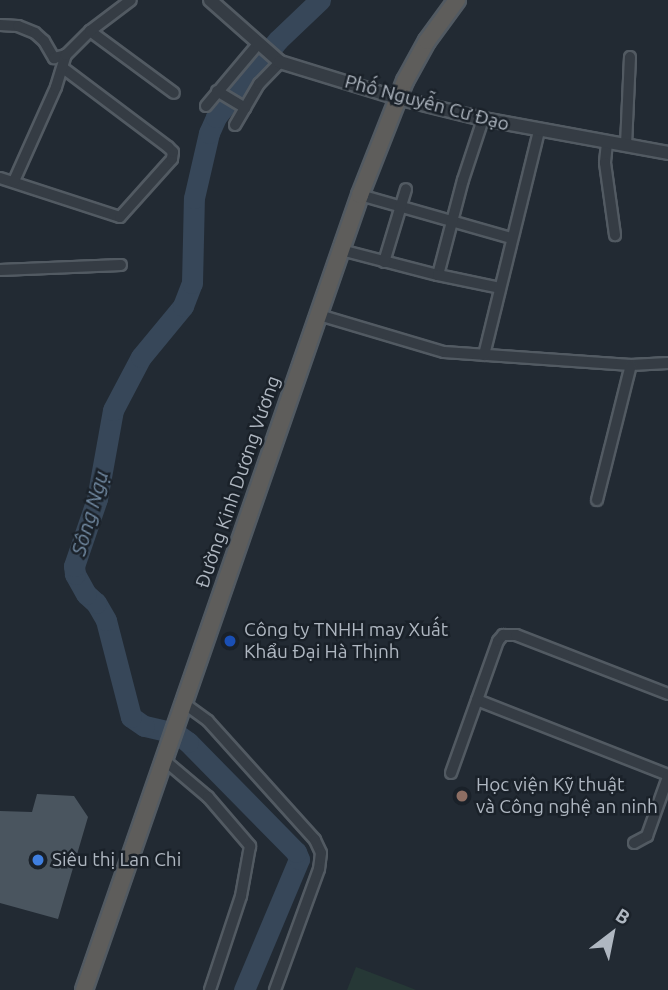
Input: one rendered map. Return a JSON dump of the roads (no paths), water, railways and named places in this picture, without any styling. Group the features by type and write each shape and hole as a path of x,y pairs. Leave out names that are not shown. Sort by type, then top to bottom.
{"highway":[{"name":"Đường Kinh Dương Vương","path":"84,990 360,195 397,98 415,61 457,0"}],"street":[{"path":"0,25 18,26 35,33 44,40 54,58 66,55 90,31 131,0"},
{"name":"Phố Nguyễn Cư Đạo","path":"210,0 280,62 397,98 483,119 668,153"},
{"path":"90,31 174,93"},
{"path":"206,106 258,44"},
{"path":"14,181 63,68 66,55"},
{"path":"626,145 630,57"},
{"path":"234,125 269,71 280,62"},
{"path":"0,178 120,217 161,176 173,159 173,152 169,147 63,68"},
{"path":"217,91 244,107"},
{"path":"438,275 483,119"},
{"path":"484,355 539,131"},
{"path":"607,143 605,163 615,235"},
{"path":"384,261 407,189"},
{"path":"360,195 511,238"},
{"path":"341,250 500,288"},
{"path":"0,270 121,265"},
{"path":"319,315 444,352 631,365 668,363"},
{"path":"597,500 631,365"},
{"path":"451,773 498,641 510,634 668,694"},
{"path":"477,701 668,776 647,835 634,843"},
{"path":"181,706 208,721 314,840 321,853 319,869 275,990"},
{"path":"163,757 208,797 250,846 248,871 210,990"}],"waterway":[{"name":"Sông Ngụ","path":"244,990 299,859 296,852 188,742 175,733 144,726 131,717 106,620 96,603 86,594 75,574 74,566 97,499 113,410 141,357 183,306 192,283 194,198 209,133 216,117 278,40 320,0"}],"place":[{"name":"Công ty TNHH may Xuất Khẩu Đại Hà Thịnh","path":"230,641"},
{"name":"Học viện Kỹ thuật và Công nghệ an ninh","path":"462,796"},
{"name":"Siêu thị Lan Chi","path":"38,860"}]}
